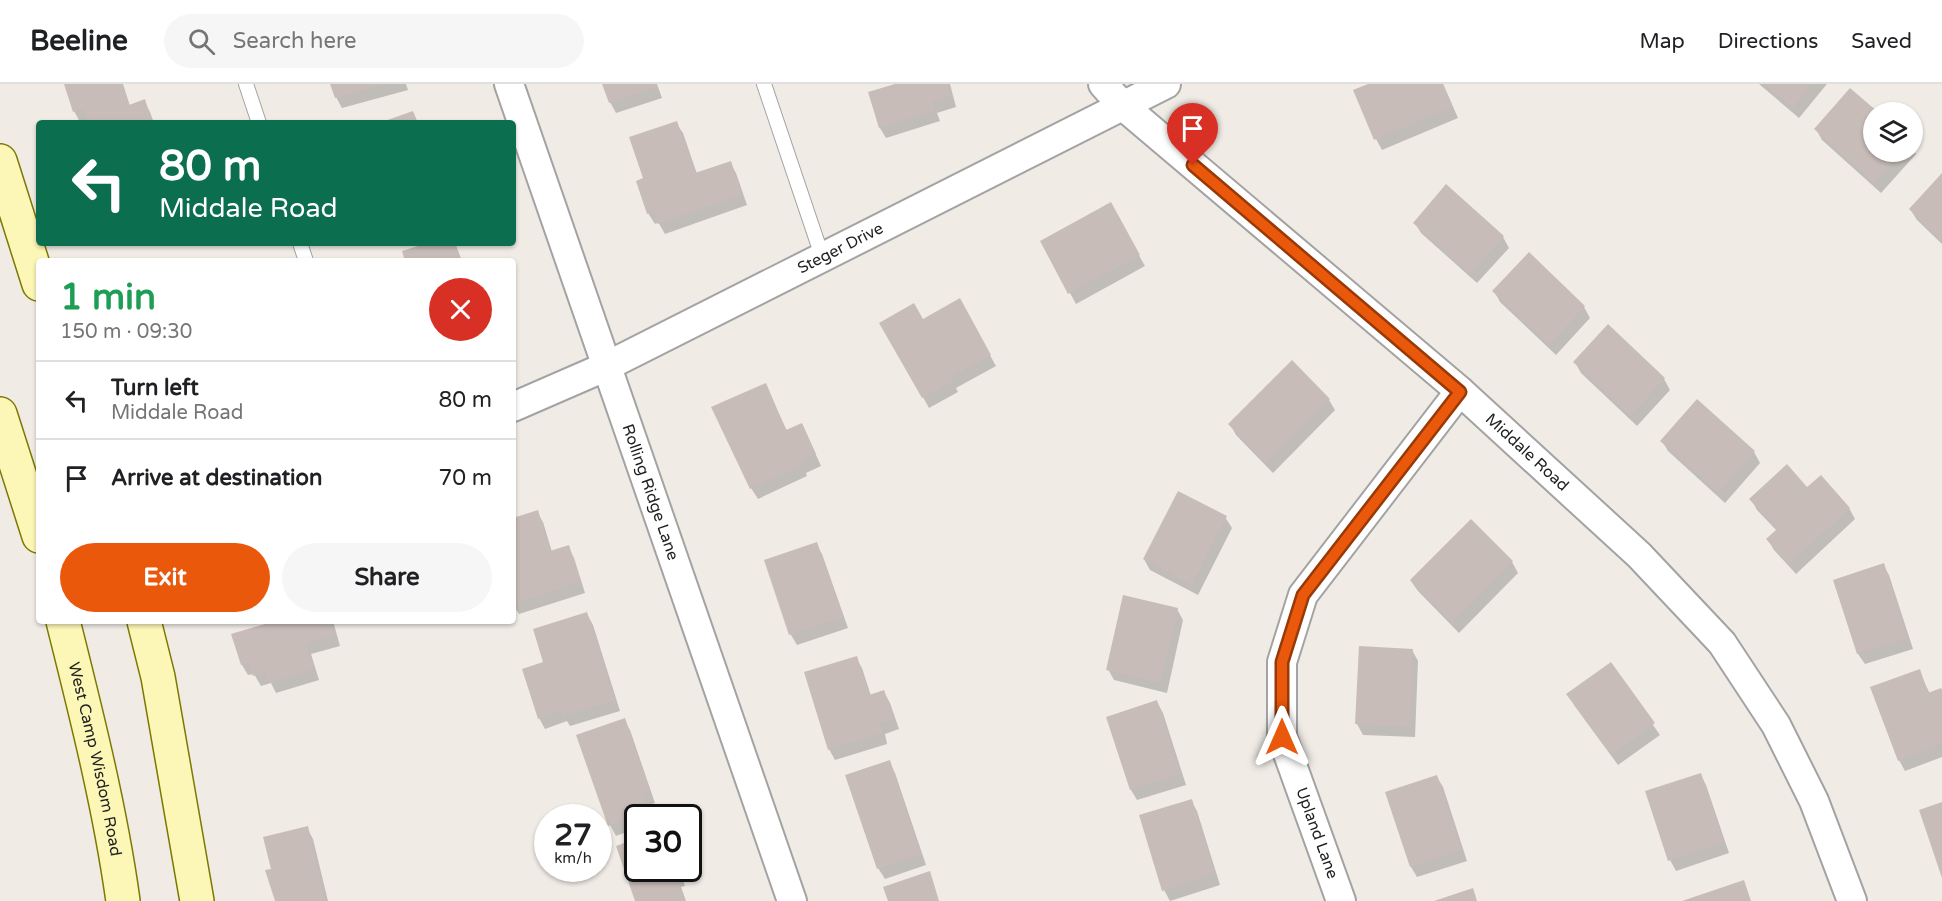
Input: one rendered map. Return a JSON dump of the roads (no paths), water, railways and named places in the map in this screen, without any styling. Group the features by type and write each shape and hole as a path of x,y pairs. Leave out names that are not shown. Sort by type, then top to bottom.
{"main road":[{"path":"2,172 36,275"},
{"path":"0,414 36,527"},
{"name":"West Camp Wisdom Road","path":"64,624 86,715 118,865 123,901"},
{"path":"145,624 158,677 197,901"}],"street":[{"name":"Rolling Ridge Lane","path":"509,84 605,367 792,901"},
{"name":"Middale Road","path":"1103,84 1122,105 1460,392 1640,555 1722,643 1776,725 1814,801 1852,901"},
{"name":"Steger Drive","path":"516,406 605,367 1166,84"},
{"name":"Upland Lane","path":"1341,901 1282,737 1282,662 1303,595 1460,392"}],"lane":[{"path":"246,84 258,120"},
{"path":"764,84 822,256"}]}
